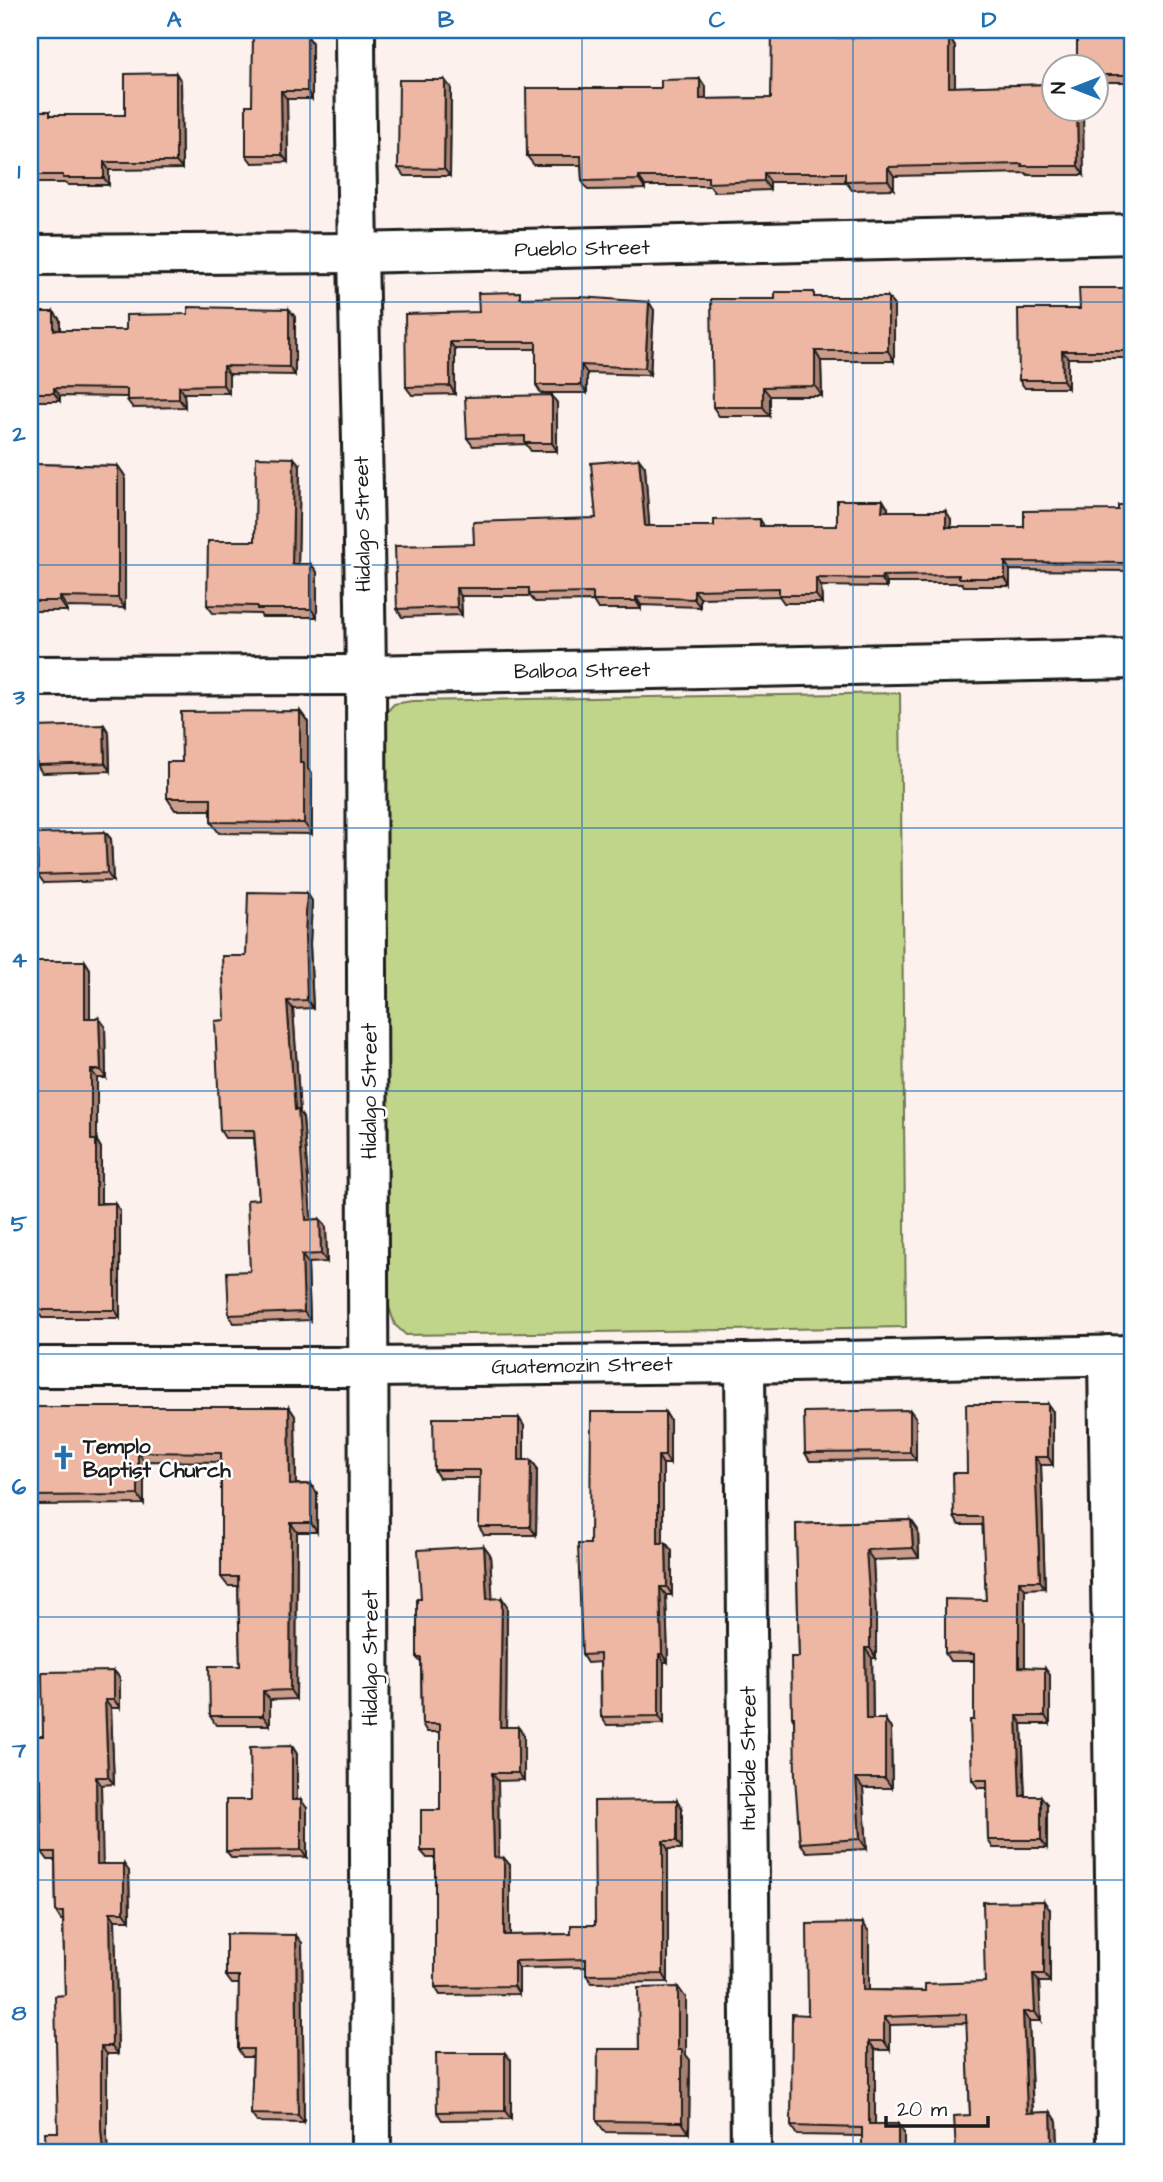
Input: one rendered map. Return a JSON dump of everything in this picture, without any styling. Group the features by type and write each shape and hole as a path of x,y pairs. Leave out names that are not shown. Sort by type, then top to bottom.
{"street":[{"name":"Hidalgo Street","path":"355,30 356,253 366,675 371,2152"},
{"name":"Pueblo Street","path":"30,255 356,253 1133,234"},
{"name":"Balboa Street","path":"30,676 366,675 1133,659"},
{"name":"Guatemozin Street","path":"30,1367 745,1363 1121,1355"},
{"path":"1116,2152 1125,1954 1121,1355"},
{"name":"Iturbide Street","path":"745,1363 751,2152"}],"green space":[{"path":"900,693 906,1327 406,1335 395,1325 389,1307 385,714 394,704 412,701"}],"building":[{"path":"772,30 817,30 817,38 890,37 891,30 944,30 944,38 949,38 949,87 1040,84 1040,122 1077,122 1078,166 1022,164 888,167 888,180 845,181 845,173 764,173 764,181 708,183 708,177 639,177 639,180 582,181 581,156 527,156 526,88 661,88 661,80 700,79 700,99 771,98"},
{"path":"1133,33 1133,75 1110,75 1110,52 1077,52 1077,34"},
{"path":"253,35 307,35 307,91 281,91 282,155 246,155 246,105 252,105"},
{"path":"176,73 176,162 104,162 104,178 30,175 30,111 50,111 50,115 125,115 125,74"},
{"path":"399,80 445,80 444,169 398,168"},
{"path":"1079,288 1124,288 1124,298 1133,298 1133,351 1062,351 1063,380 1019,380 1018,309 1080,309"},
{"path":"520,292 520,298 581,297 649,302 645,368 581,365 581,385 536,385 536,342 450,342 450,386 406,387 405,314 479,312 478,293"},
{"path":"775,292 814,292 814,297 888,297 888,351 815,351 815,386 763,387 763,407 713,407 711,299 775,299"},
{"path":"188,307 289,309 289,367 223,366 223,385 179,386 179,399 127,400 127,389 54,388 54,393 30,393 30,312 54,312 54,330 126,330 126,315 188,314"},
{"path":"552,395 552,443 525,443 525,436 467,438 465,397"},
{"path":"256,457 294,458 292,564 311,564 311,609 207,605 208,541 255,541"},
{"path":"639,459 645,526 714,526 714,520 760,519 760,526 837,526 837,500 883,500 882,511 946,511 946,527 1024,527 1024,511 1118,510 1118,505 1133,505 1133,563 1005,562 1005,578 959,578 959,575 882,576 881,579 816,578 816,595 779,595 779,588 694,590 694,599 636,597 636,601 593,601 593,593 529,594 529,588 456,588 457,607 397,609 395,546 474,544 473,522 596,518 591,463"},
{"path":"30,464 118,466 118,598 60,597 60,601 30,601"},
{"path":"300,711 300,763 304,763 304,823 211,822 211,798 167,798 167,762 182,762 181,712"},
{"path":"104,725 105,763 37,765 35,727"},
{"path":"105,832 107,873 38,875 37,834"},
{"path":"248,892 307,893 307,1000 287,1001 306,1220 320,1219 321,1254 302,1255 304,1312 229,1315 227,1272 250,1271 247,1200 259,1199 254,1130 220,1130 215,1021 225,1020 222,956 246,956"},
{"path":"30,961 85,961 85,1018 99,1018 101,1070 91,1070 91,1140 96,1140 96,1204 115,1203 115,1310 37,1310 37,1255 30,1256"},
{"path":"966,1404 1048,1404 1048,1457 1035,1457 1040,1581 1019,1581 1019,1667 1045,1668 1045,1716 1017,1716 1020,1796 1041,1796 1041,1840 988,1840 987,1780 972,1780 970,1720 974,1720 974,1654 945,1653 945,1599 986,1600 982,1517 954,1517 953,1473 967,1473"},
{"path":"30,1407 289,1407 290,1485 311,1484 311,1523 291,1523 290,1690 263,1691 263,1716 210,1716 209,1666 240,1666 238,1577 221,1577 221,1453 138,1452 138,1495 31,1496"},
{"path":"910,1410 910,1452 805,1453 804,1412"},
{"path":"591,1412 665,1412 665,1456 658,1456 658,1543 666,1543 667,1587 660,1587 662,1654 659,1654 659,1716 601,1717 600,1654 582,1655 578,1544 590,1544"},
{"path":"433,1418 519,1418 519,1460 531,1460 530,1527 479,1527 480,1470 434,1470"},
{"path":"911,1520 913,1548 866,1550 870,1648 865,1648 866,1719 885,1719 885,1778 856,1778 860,1839 800,1843 791,1657 799,1657 796,1524"},
{"path":"484,1546 487,1599 502,1598 500,1727 518,1727 518,1773 492,1773 494,1857 504,1858 504,1935 571,1934 571,1925 595,1925 594,1801 677,1800 677,1841 663,1841 663,1974 586,1975 586,1959 514,1961 514,1986 435,1987 435,1851 421,1851 421,1810 440,1810 440,1724 422,1724 421,1658 417,1658 417,1599 421,1599 418,1550"},
{"path":"114,1671 114,1700 105,1700 108,1777 96,1777 97,1864 124,1864 124,1912 110,1912 112,2046 101,2046 103,2152 46,2152 45,2132 58,2132 55,1996 65,1995 63,1912 56,1912 55,1852 42,1852 41,1779 36,1779 35,1736 43,1736 42,1672"},
{"path":"292,1746 292,1800 301,1800 301,1850 226,1851 226,1800 251,1800 250,1747"},
{"path":"1044,1901 1044,1974 1033,1974 1035,2012 1023,2012 1027,2113 1051,2112 1052,2142 1028,2143 1028,2152 956,2152 954,2116 970,2115 966,2014 884,2017 884,2041 869,2041 869,2124 898,2124 898,2152 862,2152 862,2128 791,2126 792,2014 808,2015 807,1924 863,1923 863,1990 925,1991 925,1984 985,1982 983,1902"},
{"path":"226,1934 296,1935 298,2115 251,2114 253,2049 238,2049 239,1976 226,1976"},
{"path":"678,1987 678,2050 682,2050 682,2122 597,2121 598,2049 639,2049 638,1988"},
{"path":"436,2053 505,2053 505,2111 437,2112"}],"place":[{"name":"Templo Baptist Church","path":"63,1458"}]}
